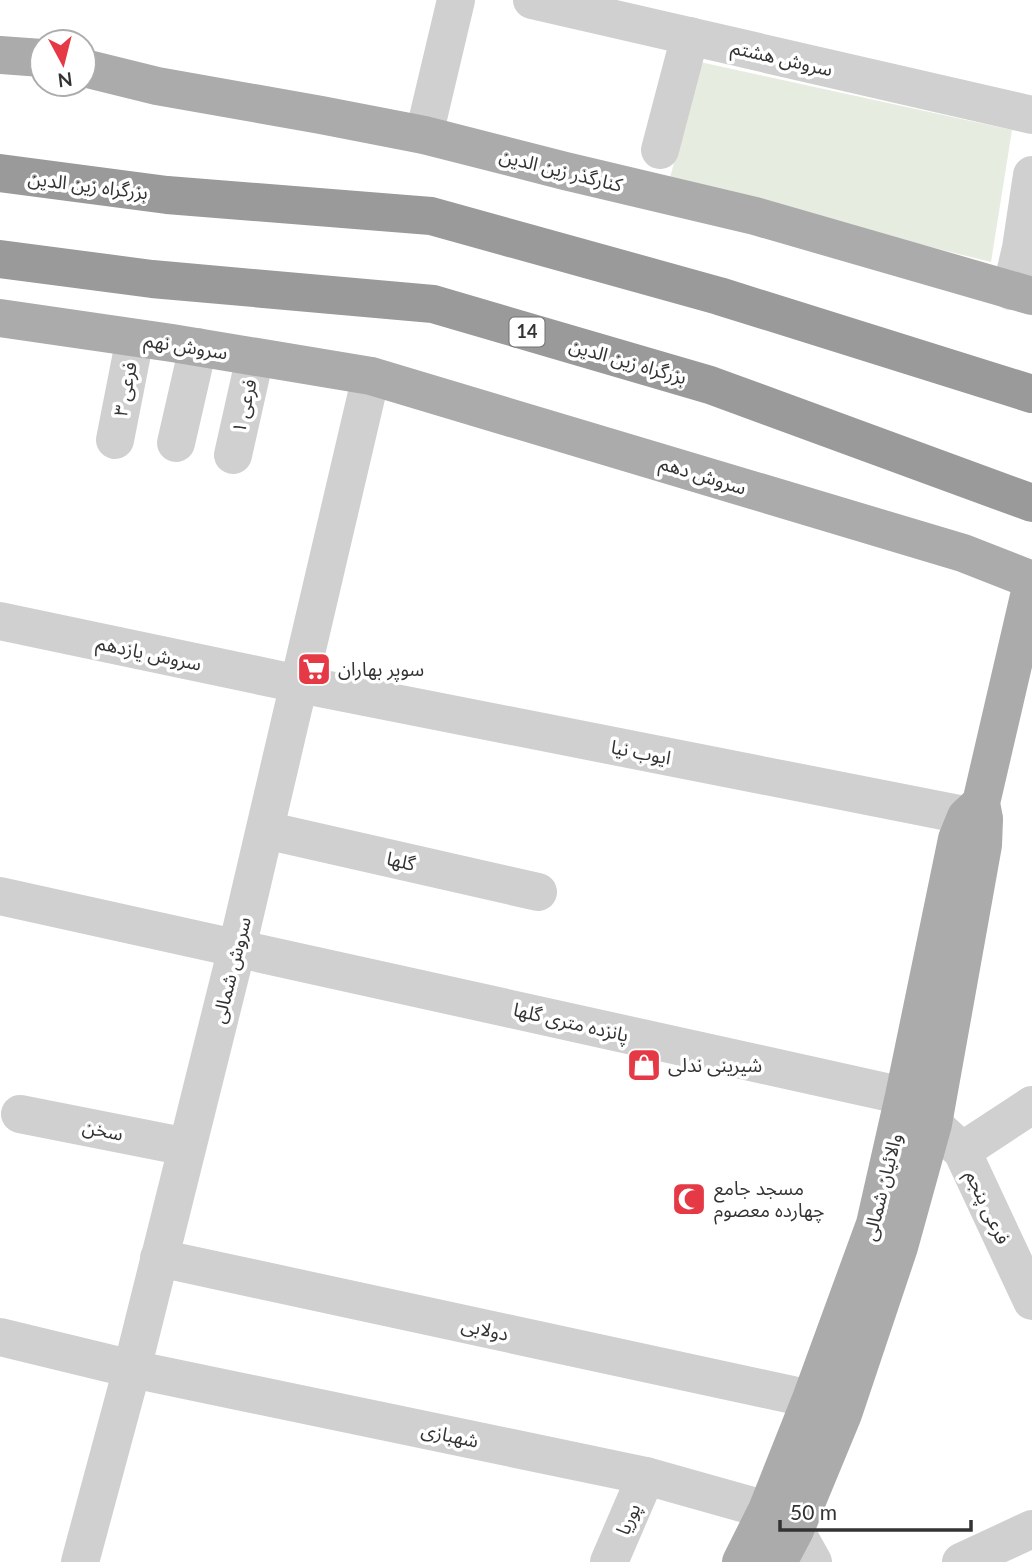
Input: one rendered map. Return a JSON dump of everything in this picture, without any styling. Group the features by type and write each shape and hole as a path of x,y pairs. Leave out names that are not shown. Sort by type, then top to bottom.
{"highway":[{"name":"بزرگراه زین الدین","path":"0,173 167,194 431,216 719,296 1032,394"},
{"name":"بزرگراه زین الدین","path":"0,259 152,279 433,304 710,384 1032,503"}],"main road":[{"path":"0,55 28,57"},
{"name":"کنارگذر زین الدین","path":"98,71 158,86 424,135 755,216 1022,293"},
{"name":"سروش نهم","path":"0,318 371,376"},
{"name":"سروش دهم","path":"371,376 962,553 1032,581"},
{"name":"والائیان شمالی","path":"788,1541 811,1399 875,1224 957,839 977,813 1032,581"},
{"name":"والائیان شمالی","path":"741,1562 788,1541 844,1414 899,1247 933,1124 984,845 977,813"}],"street":[{"path":"424,135 456,0"},
{"name":"سروش هشتم","path":"532,0 1032,115"},
{"path":"660,150 690,36"},
{"path":"1022,293 1021,248 1032,175"},
{"name":"فرعی ۳","path":"115,440 135,338"},
{"path":"176,443 198,348"},
{"name":"فرعی ۱","path":"233,456 256,357"},
{"name":"سروش شمالی","path":"80,1562 132,1369 237,948 371,376"},
{"name":"سروش یازدهم","path":"0,621 299,684"},
{"name":"ایوب نیا","path":"299,684 977,813"},
{"name":"گلها","path":"265,830 538,892"},
{"path":"0,895 237,948"},
{"name":"پانزده متری گلها","path":"237,948 904,1096"},
{"path":"933,1124 962,1151 1032,1105"},
{"name":"سخن","path":"20,1114 187,1147"},
{"name":"فرعی پنجم","path":"962,1151 1029,1285"},
{"name":"دولابی","path":"159,1258 811,1399"},
{"name":"شهبازی","path":"0,1337 132,1369 646,1476 788,1541"},
{"name":"پوریا","path":"609,1562 646,1476"},
{"path":"961,1562 1032,1529"}],"shaded area":[{"path":"700,62 1012,130 991,262 669,182"}],"place":[{"name":"سوپر بهاران","path":"314,669"},
{"name":"شیرینی ندلی","path":"644,1065"},
{"name":"مسجد جامع چهارده معصوم","path":"689,1199"}]}
